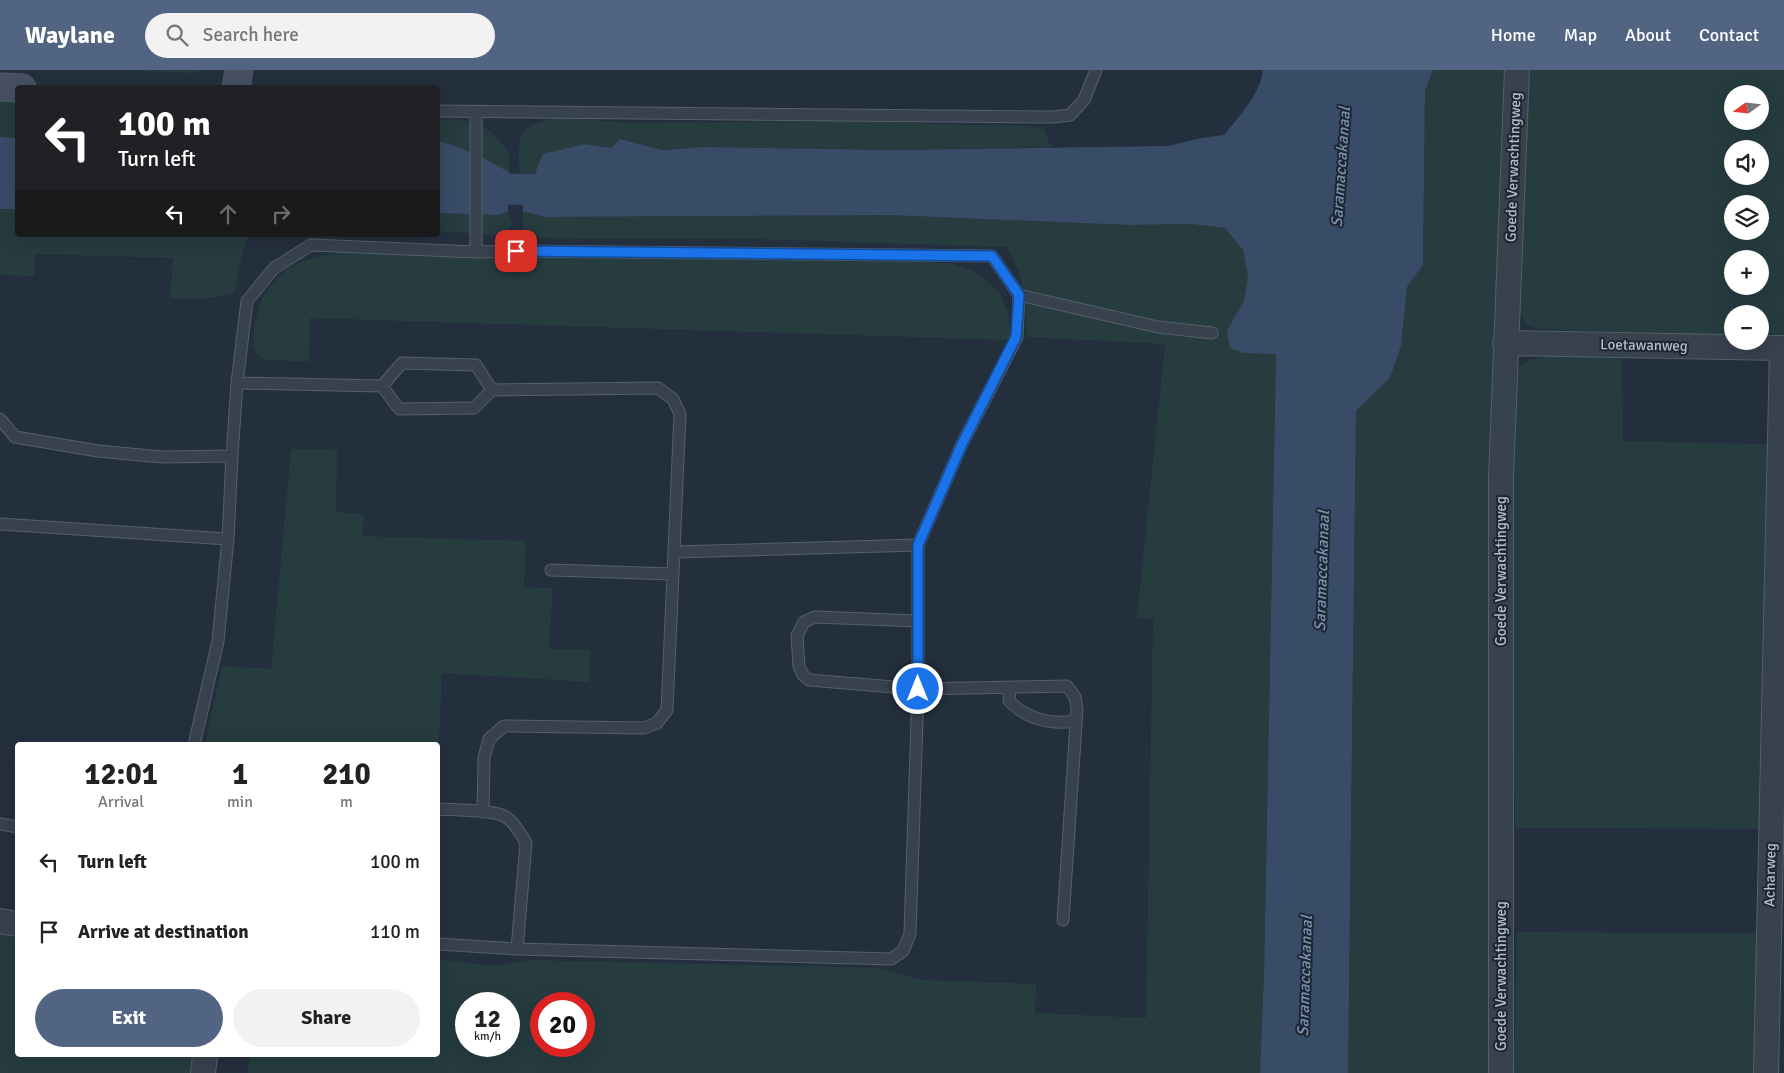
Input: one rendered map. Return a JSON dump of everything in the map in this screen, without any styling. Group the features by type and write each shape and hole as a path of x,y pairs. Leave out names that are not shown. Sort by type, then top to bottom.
{"street":[{"path":"236,85 238,70"},
{"name":"Goede Verwachtingweg","path":"1502,1073 1501,478 1517,70"},
{"path":"0,87 15,88"},
{"name":"Loetawanweg","path":"1505,343 1783,348"},
{"name":"Acharweg","path":"1766,1073 1780,607 1783,348"},
{"path":"0,921 15,924"},
{"path":"203,1073 204,1057"}],"lane":[{"path":"440,111 1053,117 1070,115 1084,100 1096,70"},
{"path":"476,112 476,246"},
{"path":"195,742 218,641 228,539 237,383 247,301 274,268 311,245 476,246 516,251 992,256 1019,295 1016,337 962,444 918,545 918,689 910,934 903,951 891,958 517,949 440,944"},
{"path":"1019,295 1158,327 1212,333"},
{"path":"382,386 402,363 476,365 492,390"},
{"path":"237,383 382,386"},
{"path":"382,386 399,409 474,408 492,390 658,388 673,399 680,414 667,710 657,722 644,728 504,726 489,739 484,758 483,812"},
{"path":"0,419 15,436 98,452 162,457 232,456"},
{"path":"0,524 228,539"},
{"path":"674,552 918,545"},
{"path":"551,570 673,574"},
{"path":"918,621 815,617 800,626 797,636 799,666 803,675 809,680 918,689 1067,686 1075,697 1077,709 1063,920"},
{"path":"1010,687 1009,701 1020,712 1046,722 1076,721"},
{"path":"440,809 483,812 504,816 517,829 526,843 517,949"},
{"path":"0,824 15,826"}],"green space":[{"path":"120,70 203,70 192,73"},
{"path":"1433,70 1506,70 1491,416 1489,1073 1348,1073 1356,411 1390,378 1401,346 1407,287 1423,265 1425,91"},
{"path":"1528,70 1784,70 1784,335 1769,334 1769,305 1724,305 1724,334 1662,334 1539,329 1526,325 1518,309"},
{"path":"0,101 15,101 15,138 0,137"},
{"path":"556,117 630,123 846,121 1043,127 1051,147 890,150 704,147 663,150 621,139 611,148 585,144 534,176 522,180 519,169 519,156 522,132 534,124"},
{"path":"440,120 472,122 486,128 496,136 507,151 509,172 474,154 440,142"},
{"path":"0,209 15,209 15,237 249,237 244,246 234,293 212,298 170,298 173,258 36,254 34,276 0,275"},
{"path":"523,211 545,217 889,215 1129,225 1191,224 1225,228 1243,250 1248,277 1244,300 1227,331 1243,353 1276,354 1264,974 1260,1073 248,1073 249,1057 440,1057 440,959 494,966 528,960 880,968 921,980 1036,984 1035,1013 1146,1018 1153,619 1137,617 1165,344 1027,337 1025,295 1019,273 1007,247 755,239 534,238 523,230"},
{"path":"508,212 512,223 507,231 496,235 440,231 440,213 496,215"},
{"path":"336,253 920,261 952,264 976,272 1000,293 1008,313 1011,333 1009,340 310,318 309,361 263,359 257,354 253,338 256,318 267,291 282,273 294,265"},
{"path":"1559,354 1622,358 1623,441 1767,444 1761,829 1515,828 1511,417 1513,389 1517,371 1522,365 1531,360"},
{"path":"291,449 337,450 336,512 364,514 363,536 526,541 524,587 553,588 549,649 591,650 589,682 442,673 439,742 206,742 222,666 271,669"},
{"path":"1517,932 1761,934 1758,1073 1514,1073"},
{"path":"0,934 15,937 15,1057 192,1057 194,1073 0,1073"}],"water":[{"name":"Saramaccakanaal","path":"1262,70 1433,70 1425,91 1423,265 1407,287 1401,346 1390,378 1356,411 1348,1073 1260,1073 1264,974 1276,354 1243,353 1230,348 1227,331 1244,300 1248,277 1243,250 1225,228 1191,224 1129,225 889,215 545,217 523,211 522,180 534,176 543,154 585,144 611,148 620,139 663,150 704,147 890,150 1168,146 1224,135 1254,95 1259,86"},
{"path":"0,137 15,138 15,209 0,209"},
{"path":"440,142 474,154 509,172 508,212 496,215 440,213"}],"waterway":[{"path":"440,188 566,190"}],"route":[{"path":"516,251 992,256 1019,295 1016,337 962,444 918,545 918,689"}]}
